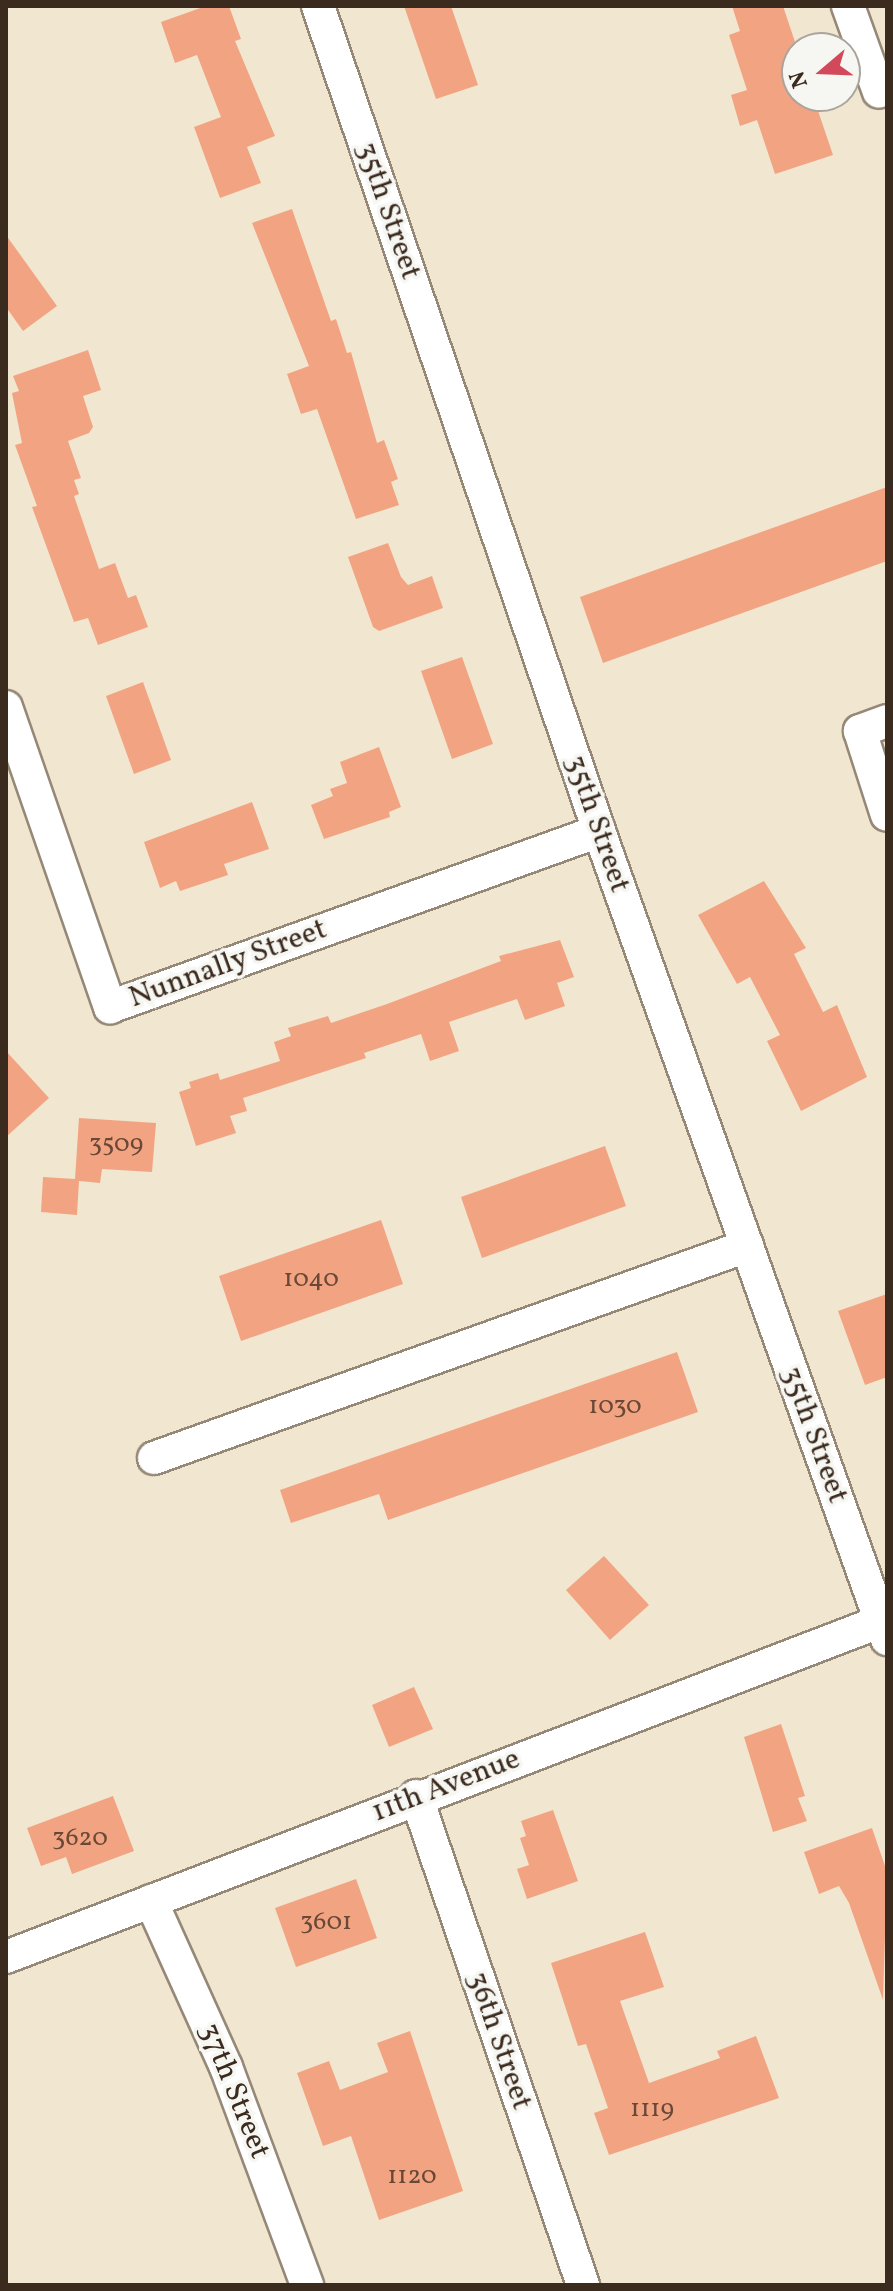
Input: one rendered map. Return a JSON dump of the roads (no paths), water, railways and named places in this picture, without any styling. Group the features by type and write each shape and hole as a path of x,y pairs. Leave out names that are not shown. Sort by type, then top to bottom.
{"street":[{"name":"35th Street","path":"318,6 599,831 885,1626"},
{"path":"848,6 884,100"},
{"name":"Nunnally Street","path":"6,707 110,1007 599,831"},
{"path":"887,721 860,731 887,815"},
{"path":"154,1458 747,1246"},
{"name":"11th Avenue","path":"6,1957 416,1796 885,1626"},
{"name":"36th Street","path":"416,1796 583,2285"},
{"name":"37th Street","path":"151,1901 226,2067 307,2285"}]}
